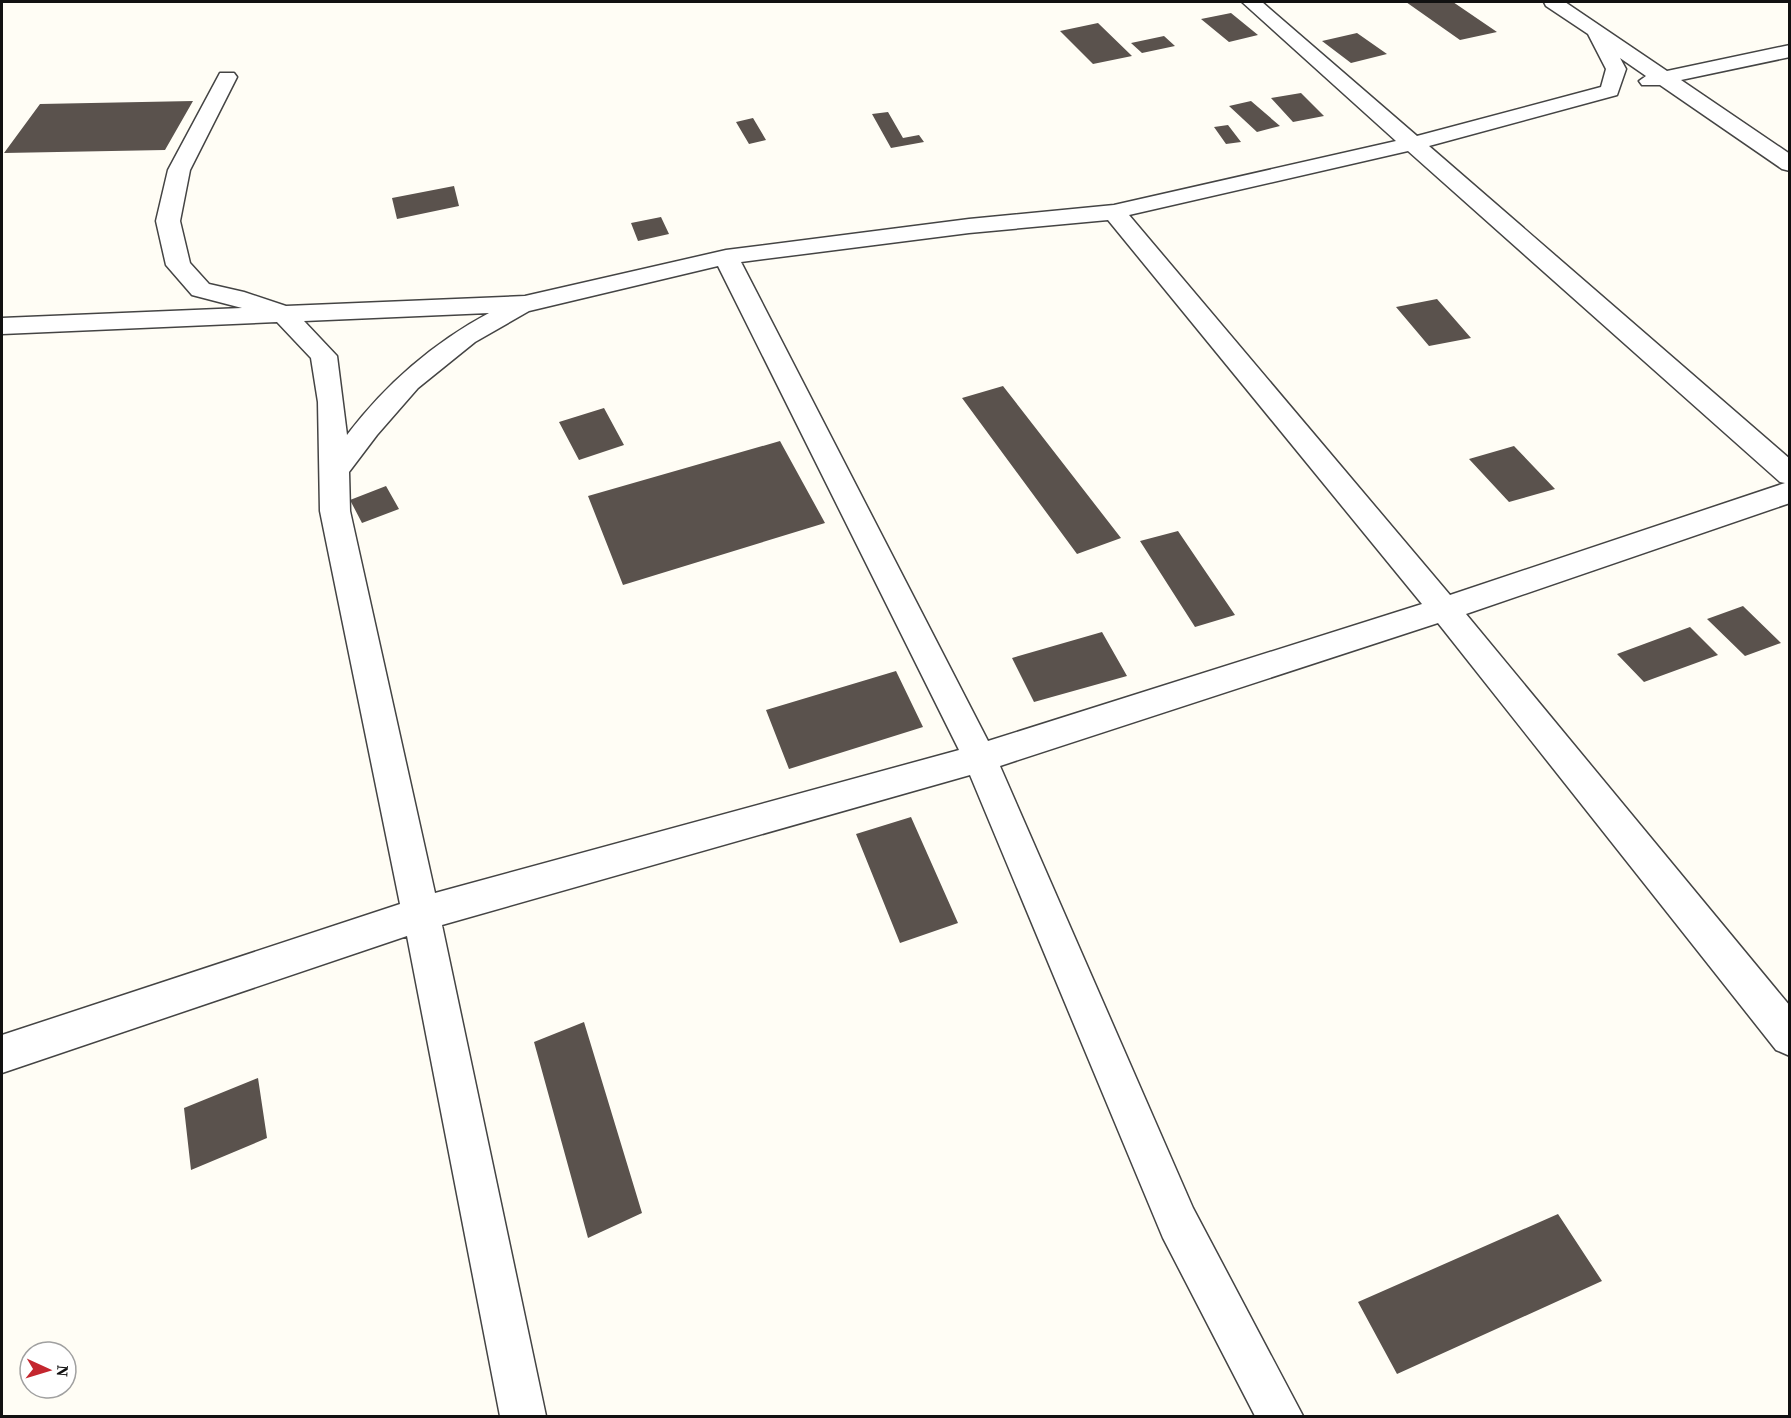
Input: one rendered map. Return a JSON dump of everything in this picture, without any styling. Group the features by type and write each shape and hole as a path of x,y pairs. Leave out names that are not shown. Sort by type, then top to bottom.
{"street":[{"path":"1251,2 1790,475"},
{"path":"1553,2 1790,164"},
{"path":"1596,32 1616,69 1610,91"},
{"path":"2,326 525,304 726,257 969,226 1114,212 1412,144 1662,77 1790,51"},
{"path":"227,77 179,170 168,221 178,265 201,290 235,297 283,314 324,356 331,402 335,471 334,511 421,914 523,1416"},
{"path":"1114,212 1444,609 1790,1037"},
{"path":"726,257 980,758 1178,1223 1280,1416"},
{"path":"335,471 367,428 409,382 466,336 525,304"},
{"path":"2,1054 421,914 980,758 1444,609 1790,492"}],"building":[{"path":"1406,2 1453,2 1497,32 1460,40"},
{"path":"1231,13 1258,35 1229,42 1201,19"},
{"path":"1098,23 1132,56 1093,64 1060,31"},
{"path":"1357,33 1387,54 1351,63 1322,41"},
{"path":"1164,36 1175,46 1142,53 1131,43"},
{"path":"1301,93 1324,116 1293,122 1271,98"},
{"path":"193,101 165,150 4,153 40,104"},
{"path":"1251,101 1280,126 1257,132 1229,106"},
{"path":"888,112 903,138 919,135 924,142 891,148 872,114"},
{"path":"753,118 766,140 749,144 736,122"},
{"path":"1228,125 1241,142 1226,144 1214,127"},
{"path":"454,186 459,206 397,219 392,198"},
{"path":"661,217 669,234 638,241 631,223"},
{"path":"1437,299 1471,338 1429,346 1396,307"},
{"path":"1003,386 1121,538 1077,554 962,398"},
{"path":"604,408 624,445 579,460 559,422"},
{"path":"780,441 825,523 623,585 588,496"},
{"path":"1514,446 1555,489 1509,502 1469,459"},
{"path":"386,486 399,509 362,523 350,500"},
{"path":"1178,531 1235,615 1195,627 1140,541"},
{"path":"1743,606 1781,643 1745,656 1707,619"},
{"path":"1690,627 1718,655 1644,682 1617,654"},
{"path":"1102,632 1127,676 1034,702 1012,658"},
{"path":"896,671 923,727 789,769 766,710"},
{"path":"911,817 958,923 900,943 856,834"},
{"path":"584,1022 642,1213 588,1238 534,1042"},
{"path":"258,1078 267,1138 191,1170 184,1108"},
{"path":"1558,1214 1602,1281 1397,1374 1358,1302"}]}
